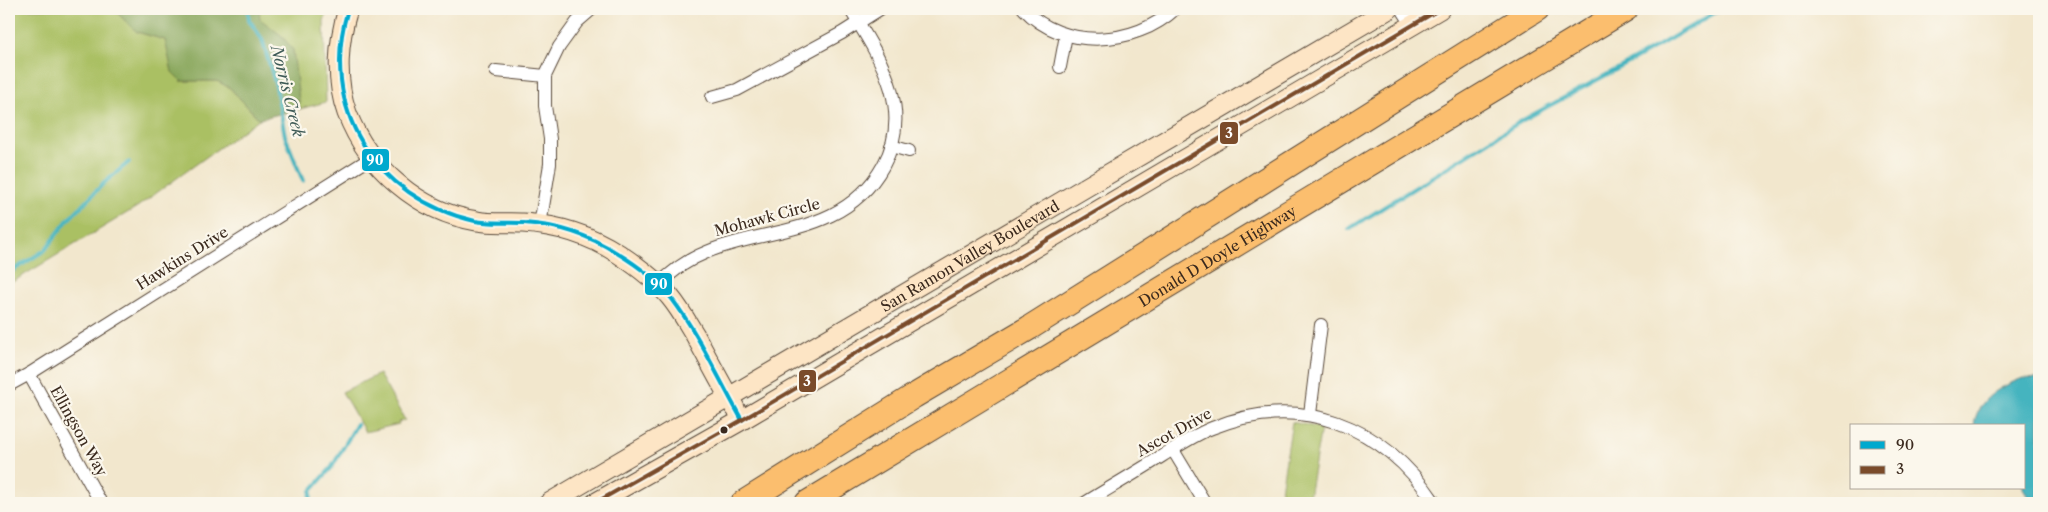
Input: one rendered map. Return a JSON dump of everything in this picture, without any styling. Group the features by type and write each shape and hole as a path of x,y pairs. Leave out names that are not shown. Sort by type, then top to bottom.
{"highway":[{"path":"743,503 914,396 1029,328 1536,9"},
{"name":"Donald D Doyle Highway","path":"807,503 1626,9"}],"main road":[{"path":"348,9 340,43 342,90 347,113 371,158 401,187 420,200 440,210 477,221 540,224 579,235 604,245 633,264 659,285 680,310 742,420"},
{"name":"San Ramon Valley Boulevard","path":"549,503 1389,9"},
{"name":"San Ramon Valley Boulevard","path":"595,503 742,420 1440,9"}],"street":[{"path":"540,224 550,164 550,139 544,106 545,76 559,47 577,22 592,9"},
{"name":"Mohawk Circle","path":"659,285 684,263 710,250 812,223 834,215 854,202 871,184 886,160 891,146 894,116 891,87 882,65 850,9"},
{"path":"712,97 737,90 880,9"},
{"path":"1024,9 1046,26 1066,35 1092,39 1124,36 1145,29 1175,9"},
{"path":"1402,9 1412,26"},
{"path":"1060,67 1066,35"},
{"path":"496,70 545,76"},
{"path":"891,146 909,152"},
{"name":"Hawkins Drive","path":"9,385 371,158"},
{"path":"1310,414 1321,325"},
{"name":"Ellingson Way","path":"29,374 101,503"},
{"name":"Ascot Drive","path":"1085,503 1209,429 1250,416 1291,413 1310,414 1350,428 1384,448 1414,474 1434,503"},
{"path":"1172,450 1205,503"}],"green space":[{"path":"9,9 113,9 137,32 165,40 169,55 181,81 217,81 230,88 259,119 137,207 9,284"},
{"path":"113,9 259,9 260,19 282,36 293,50 300,109 259,119 230,88 217,81 181,81 172,72 165,40 137,32"},
{"path":"214,9 328,9 324,21 326,102 300,109 298,93"},
{"path":"379,374 405,420 398,422 399,424 365,432 342,392"},
{"path":"1292,422 1321,428 1308,503 1279,503"}],"water":[{"path":"2023,378 2039,379 2039,503 2032,503 2024,490 2026,490 2026,424 1974,424 1976,416 1985,401 2006,385"}],"waterway":[{"name":"Norris Creek","path":"248,9 249,20 262,39 276,86 285,136 303,181"},
{"path":"1349,229 1523,120 1632,61 1721,9"},
{"path":"9,273 45,250 67,221 104,183 129,162"},
{"name":"Norris Creek","path":"310,503 311,491 332,467 357,424"}],"transit line":[{"name":"90","path":"348,9 341,46 341,81 349,114 363,144 383,170 409,192 440,209 475,221 536,224 572,232 595,241 632,263 660,286 682,313 742,420"},
{"name":"3","path":"595,503 742,420 1440,9"}]}
